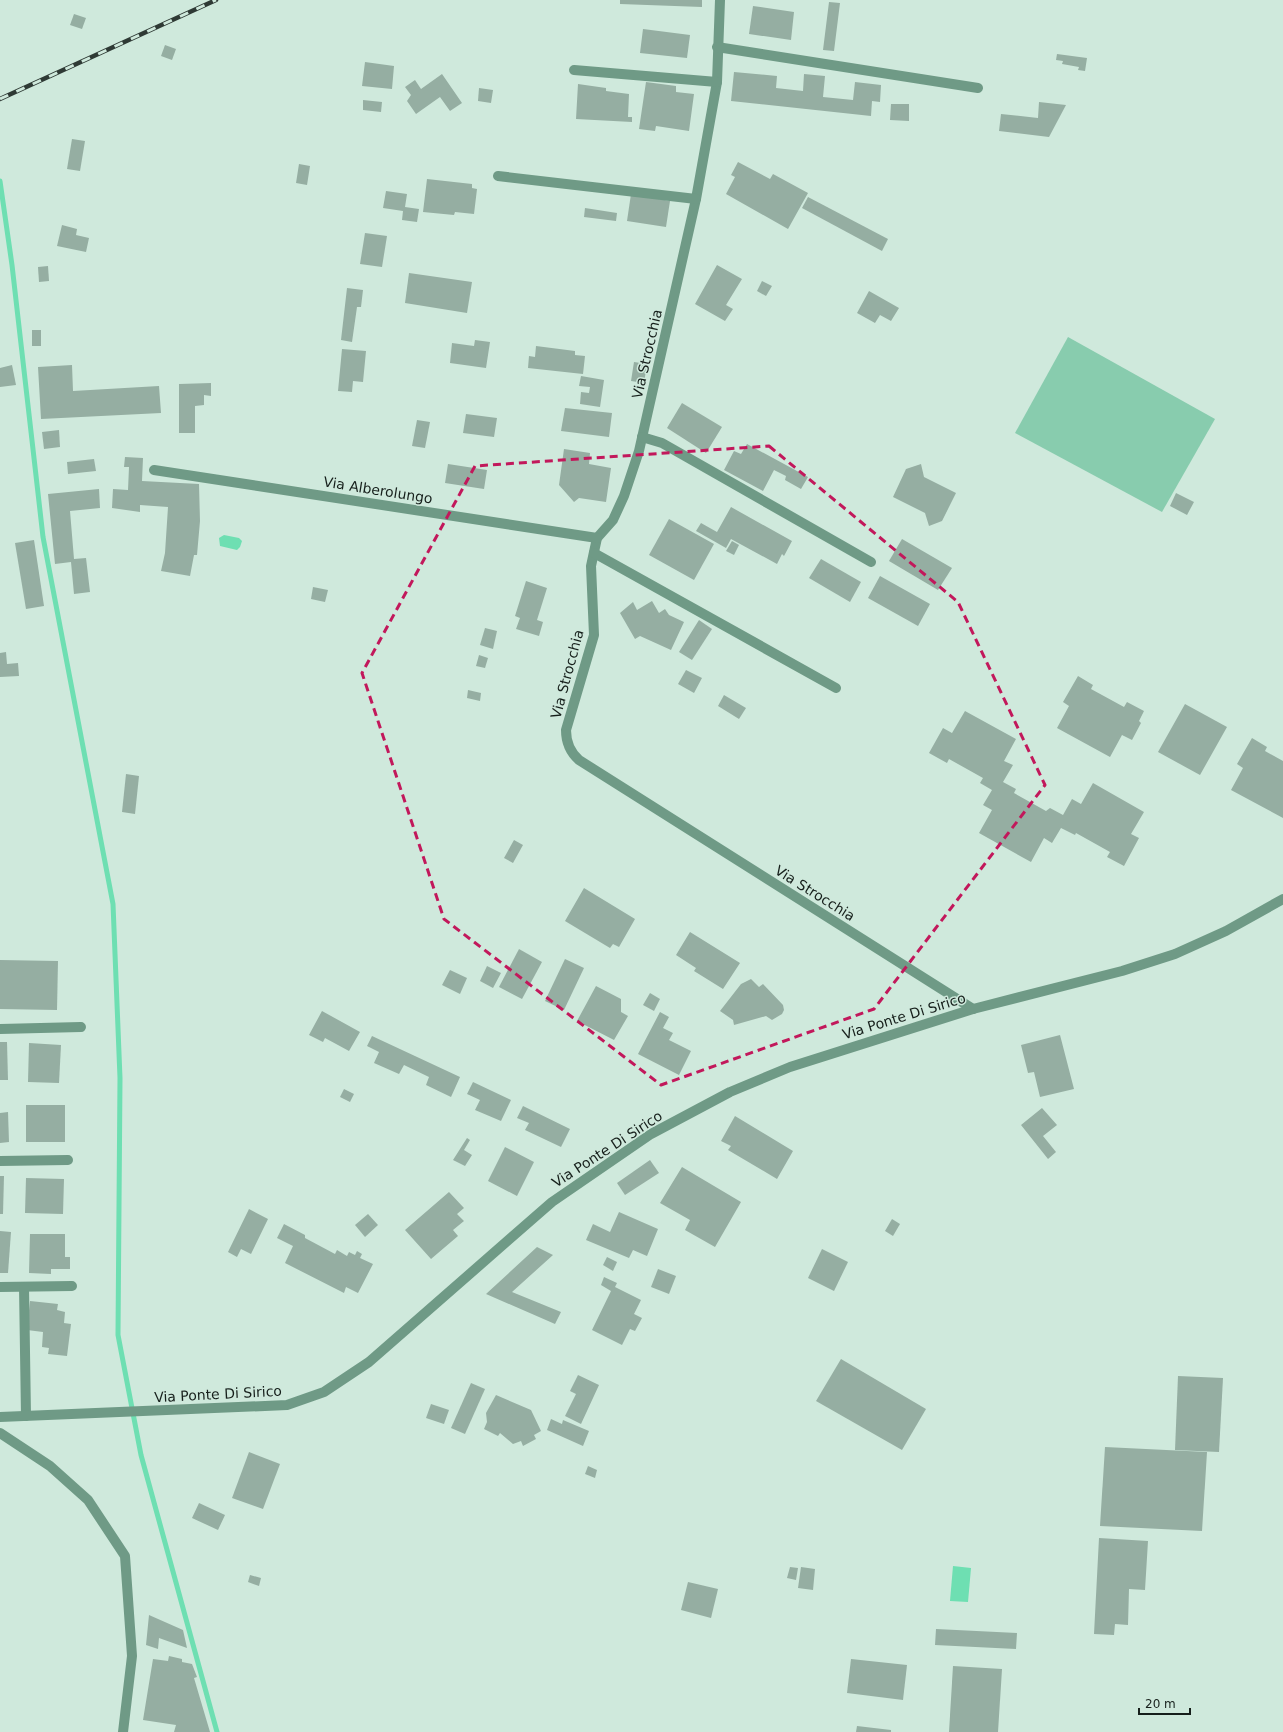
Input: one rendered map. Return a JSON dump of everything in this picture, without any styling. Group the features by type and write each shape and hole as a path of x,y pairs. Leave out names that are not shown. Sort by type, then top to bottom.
{"street":[{"name":"Via Strocchia","path":"720,0 717,47 717,82 696,199 642,437 626,490 613,520 597,538 592,566 594,634 566,730 567,743 574,755 584,764 972,1009"},
{"path":"717,47 978,88"},
{"path":"574,70 717,82"},
{"path":"498,176 696,199"},
{"path":"642,437 662,443 872,562"},
{"name":"Via Alberolungo","path":"154,470 597,538"},
{"path":"594,553 836,688"},
{"name":"Via Ponte Di Sirico","path":"0,1417 287,1405 324,1392 369,1362 552,1202 651,1134 730,1092 790,1067 972,1009 1122,971 1175,954 1226,931 1283,898"},
{"path":"0,1029 81,1027"},
{"path":"0,1161 68,1160"},
{"path":"0,1287 72,1286"},
{"path":"24,1287 26,1416"},
{"path":"0,1433 50,1466 88,1500 125,1556 132,1656 126,1731"}],"highlighted area":[{"path":"769,446 958,602 1045,785 874,1009 661,1085 444,919 362,673 475,466"}],"shaded area":[{"path":"1068,337 1215,419 1162,512 1015,433"},
{"path":"224,535 239,538 242,541 240,547 237,550 220,546 219,538"},
{"path":"953,1566 971,1568 968,1602 950,1601"}],"building":[{"path":"620,0 702,0 702,7 620,4"},
{"path":"829,2 840,3 834,51 823,50"},
{"path":"753,6 794,12 791,40 749,34"},
{"path":"74,14 86,18 82,29 70,25"},
{"path":"643,29 690,35 687,58 640,53"},
{"path":"165,45 176,49 172,60 161,56"},
{"path":"1057,54 1087,58 1085,71 1078,70 1079,67 1062,64 1063,61 1056,60"},
{"path":"365,62 394,66 392,89 362,86"},
{"path":"734,72 777,76 776,88 803,91 804,74 825,76 823,97 853,100 855,82 881,85 880,102 872,101 871,116 731,101"},
{"path":"442,74 462,103 450,111 440,97 416,114 407,101 411,95 405,87 415,80 421,89"},
{"path":"646,82 676,86 676,92 694,94 689,131 656,126 655,131 639,129"},
{"path":"578,84 606,88 606,91 629,94 628,117 632,117 632,122 576,119"},
{"path":"479,88 493,90 491,103 478,101"},
{"path":"363,100 382,102 381,112 363,110"},
{"path":"1039,102 1066,105 1049,137 999,131 1001,114 1038,118"},
{"path":"891,104 909,104 909,121 890,120"},
{"path":"72,139 85,141 80,171 67,169"},
{"path":"738,162 770,179 773,174 808,193 788,229 726,194 735,177 731,175"},
{"path":"299,164 310,166 307,185 296,183"},
{"path":"427,179 472,184 472,188 477,189 474,214 455,212 454,215 423,212"},
{"path":"386,191 407,194 405,207 419,209 417,222 402,220 403,211 383,208"},
{"path":"631,194 670,201 666,227 627,221"},
{"path":"808,197 888,239 882,251 802,208"},
{"path":"585,208 617,213 616,221 584,217"},
{"path":"62,225 77,229 76,235 89,238 86,252 57,246"},
{"path":"365,233 387,236 382,267 360,264"},
{"path":"717,265 742,279 726,305 733,309 725,321 695,304"},
{"path":"48,266 49,281 39,282 38,267"},
{"path":"409,273 472,282 467,313 405,303"},
{"path":"762,281 772,286 766,296 757,291"},
{"path":"347,288 363,290 361,307 357,307 352,342 341,340"},
{"path":"869,291 899,308 891,321 880,315 875,323 857,313"},
{"path":"32,330 41,330 41,346 32,346"},
{"path":"475,340 490,342 486,368 450,363 452,343 474,346"},
{"path":"536,346 575,351 575,355 585,356 583,374 528,368 529,356 535,357"},
{"path":"342,349 366,351 363,382 353,381 352,392 338,391"},
{"path":"634,362 647,364 644,383 631,381"},
{"path":"12,365 16,385 0,387 0,368"},
{"path":"72,365 73,391 159,386 161,413 41,419 38,367"},
{"path":"581,376 604,380 600,407 580,404 581,392 589,393 590,387 579,386"},
{"path":"211,383 211,396 204,395 204,405 195,406 195,433 179,433 179,384"},
{"path":"682,403 722,427 706,453 667,428"},
{"path":"565,408 612,413 609,437 561,431"},
{"path":"466,414 497,418 494,437 463,433"},
{"path":"417,420 430,422 425,448 412,446"},
{"path":"59,430 60,447 44,449 42,432"},
{"path":"747,444 808,477 801,489 785,480 786,476 774,470 763,491 724,470 734,451 741,454"},
{"path":"564,449 590,453 589,464 611,468 606,502 579,498 574,502 559,485"},
{"path":"125,457 143,458 142,481 199,484 200,521 197,555 194,555 190,576 161,571 165,553 168,507 140,505 140,512 112,508 113,489 128,490 129,467 124,467"},
{"path":"94,459 96,471 68,474 67,462"},
{"path":"448,464 487,470 484,489 445,483"},
{"path":"921,464 924,477 956,493 942,521 929,526 925,513 893,497 906,469"},
{"path":"99,489 100,508 70,511 74,559 86,558 90,592 74,594 71,562 55,564 48,494"},
{"path":"1176,493 1194,502 1187,515 1170,506"},
{"path":"731,507 792,541 784,556 782,554 777,564 731,539 726,548 696,531 701,523 717,532"},
{"path":"669,519 714,544 694,580 649,555"},
{"path":"902,539 952,568 938,590 889,561"},
{"path":"34,540 44,606 26,609 15,543"},
{"path":"732,541 739,545 734,555 726,551"},
{"path":"821,559 861,582 850,602 809,578"},
{"path":"880,576 930,604 918,626 868,598"},
{"path":"526,581 547,588 537,620 543,622 539,636 516,629 520,618 515,616"},
{"path":"313,587 328,590 325,602 311,599"},
{"path":"652,601 659,613 665,609 669,615 684,622 671,650 640,636 635,639 620,613 633,602 637,610"},
{"path":"699,620 712,629 692,660 679,652"},
{"path":"485,628 497,631 493,649 480,645"},
{"path":"6,652 7,664 18,663 19,676 0,677 0,653"},
{"path":"479,655 488,658 485,668 476,666"},
{"path":"686,670 702,678 694,693 678,684"},
{"path":"1078,676 1093,685 1091,689 1124,707 1127,702 1144,711 1139,721 1141,723 1132,740 1122,735 1110,757 1057,728 1069,706 1063,702"},
{"path":"468,690 481,693 480,701 467,698"},
{"path":"724,695 746,708 739,719 718,706"},
{"path":"1185,704 1227,727 1200,775 1158,752"},
{"path":"965,711 1016,739 1004,761 1013,765 1003,782 1016,789 1014,793 1046,811 1050,808 1063,815 1072,799 1081,804 1093,783 1144,812 1131,834 1139,838 1124,866 1107,857 1110,852 1076,833 1075,835 1061,828 1052,843 1044,838 1031,862 979,833 992,810 983,805 992,790 980,783 983,778 949,759 947,763 929,753 943,728 952,733"},
{"path":"1252,738 1267,747 1265,751 1283,761 1283,818 1231,790 1243,768 1237,764"},
{"path":"126,774 139,776 135,814 122,812"},
{"path":"514,840 523,845 513,863 504,858"},
{"path":"584,888 635,919 619,947 613,944 610,948 565,921"},
{"path":"690,932 740,963 723,989 694,971 696,968 676,955"},
{"path":"519,949 542,962 522,999 499,987"},
{"path":"565,959 584,968 564,1010 545,1001"},
{"path":"0,960 58,961 57,1010 0,1009"},
{"path":"487,966 501,973 493,988 480,981"},
{"path":"450,970 467,978 460,994 442,985"},
{"path":"751,979 759,987 763,984 783,1005 784,1010 782,1014 772,1020 766,1016 734,1025 733,1020 720,1011 741,984"},
{"path":"596,986 621,999 621,1012 628,1016 614,1040 577,1021"},
{"path":"650,993 660,999 654,1011 643,1005"},
{"path":"322,1011 360,1032 349,1051 325,1038 323,1042 309,1035"},
{"path":"660,1012 669,1017 663,1028 673,1033 669,1040 691,1051 679,1075 638,1054"},
{"path":"1060,1035 1074,1089 1040,1097 1034,1072 1028,1073 1021,1045"},
{"path":"372,1036 460,1077 451,1097 426,1085 429,1077 404,1065 399,1074 374,1063 379,1052 367,1046"},
{"path":"0,1042 7,1042 8,1080 0,1080"},
{"path":"29,1043 61,1045 59,1083 28,1082"},
{"path":"473,1082 511,1100 501,1121 475,1110 480,1100 467,1094"},
{"path":"344,1089 354,1094 350,1102 340,1097"},
{"path":"26,1105 65,1105 65,1142 26,1142"},
{"path":"523,1106 570,1129 561,1147 525,1130 529,1123 517,1118"},
{"path":"1042,1108 1057,1125 1043,1136 1056,1152 1048,1159 1021,1125"},
{"path":"8,1112 9,1142 0,1143 0,1113"},
{"path":"735,1116 793,1151 777,1179 728,1150 731,1146 721,1141"},
{"path":"467,1138 470,1140 464,1150 472,1155 465,1166 453,1160"},
{"path":"505,1147 534,1162 517,1196 488,1181"},
{"path":"650,1160 659,1173 625,1195 617,1183"},
{"path":"682,1167 741,1202 715,1247 685,1230 690,1220 660,1203"},
{"path":"0,1176 4,1176 3,1214 0,1214"},
{"path":"26,1178 64,1179 63,1214 25,1213"},
{"path":"449,1192 464,1208 457,1214 464,1221 453,1230 458,1236 431,1259 405,1230"},
{"path":"249,1209 268,1219 251,1254 241,1249 237,1257 228,1252"},
{"path":"619,1212 658,1229 647,1256 633,1250 629,1258 586,1240 593,1224 610,1232"},
{"path":"368,1214 378,1225 365,1237 355,1225"},
{"path":"892,1219 900,1224 893,1236 885,1231"},
{"path":"284,1224 305,1235 305,1238 335,1254 337,1250 347,1256 349,1252 355,1255 357,1251 362,1254 360,1258 373,1264 358,1293 346,1287 344,1293 285,1263 293,1246 277,1238"},
{"path":"0,1231 11,1232 8,1273 0,1273"},
{"path":"30,1234 65,1234 65,1257 70,1257 70,1269 51,1269 51,1274 29,1273"},
{"path":"537,1247 553,1255 512,1292 561,1312 555,1324 486,1294"},
{"path":"822,1249 848,1262 834,1291 808,1278"},
{"path":"607,1257 617,1262 613,1271 603,1265"},
{"path":"658,1269 676,1276 669,1294 651,1287"},
{"path":"604,1277 617,1283 615,1287 641,1300 634,1314 642,1318 635,1331 630,1329 622,1345 592,1330 611,1291 601,1285"},
{"path":"30,1301 58,1304 57,1310 65,1312 64,1323 71,1324 67,1356 48,1354 49,1348 42,1347 43,1332 27,1330"},
{"path":"841,1359 926,1409 902,1450 816,1401"},
{"path":"578,1375 599,1385 581,1424 565,1416 576,1394 570,1391"},
{"path":"1178,1376 1223,1378 1219,1452 1175,1450"},
{"path":"471,1383 485,1389 465,1434 451,1428"},
{"path":"496,1395 531,1410 541,1431 534,1435 536,1439 523,1446 521,1441 513,1444 500,1433 498,1436 484,1429 487,1422 486,1413"},
{"path":"431,1404 449,1410 444,1424 426,1418"},
{"path":"551,1419 562,1424 563,1420 589,1431 583,1446 547,1430"},
{"path":"1105,1447 1207,1452 1202,1531 1100,1526"},
{"path":"249,1452 280,1464 263,1509 232,1498"},
{"path":"588,1466 597,1470 595,1478 585,1474"},
{"path":"199,1503 225,1515 218,1530 192,1518"},
{"path":"1099,1538 1148,1541 1145,1590 1129,1589 1128,1625 1115,1624 1114,1635 1094,1634"},
{"path":"790,1567 798,1568 796,1580 787,1578"},
{"path":"801,1567 815,1569 813,1590 798,1588"},
{"path":"250,1575 261,1578 259,1586 248,1582"},
{"path":"688,1582 718,1589 711,1618 681,1610"},
{"path":"149,1615 183,1630 187,1648 159,1638 158,1649 146,1645"},
{"path":"936,1629 1017,1633 1016,1649 935,1645"},
{"path":"169,1656 182,1659 182,1662 192,1664 197,1677 194,1678 210,1732 174,1732 176,1725 143,1720 153,1659 168,1661"},
{"path":"851,1659 907,1665 903,1700 847,1693"},
{"path":"953,1666 1002,1669 998,1732 949,1732"},
{"path":"857,1726 891,1730 891,1732 856,1732"}],"waterway":[{"path":"0,181 12,265 43,537 113,904 120,1078 118,1335 141,1455 217,1732"}],"railway":[{"path":"0,99 216,0"}]}
